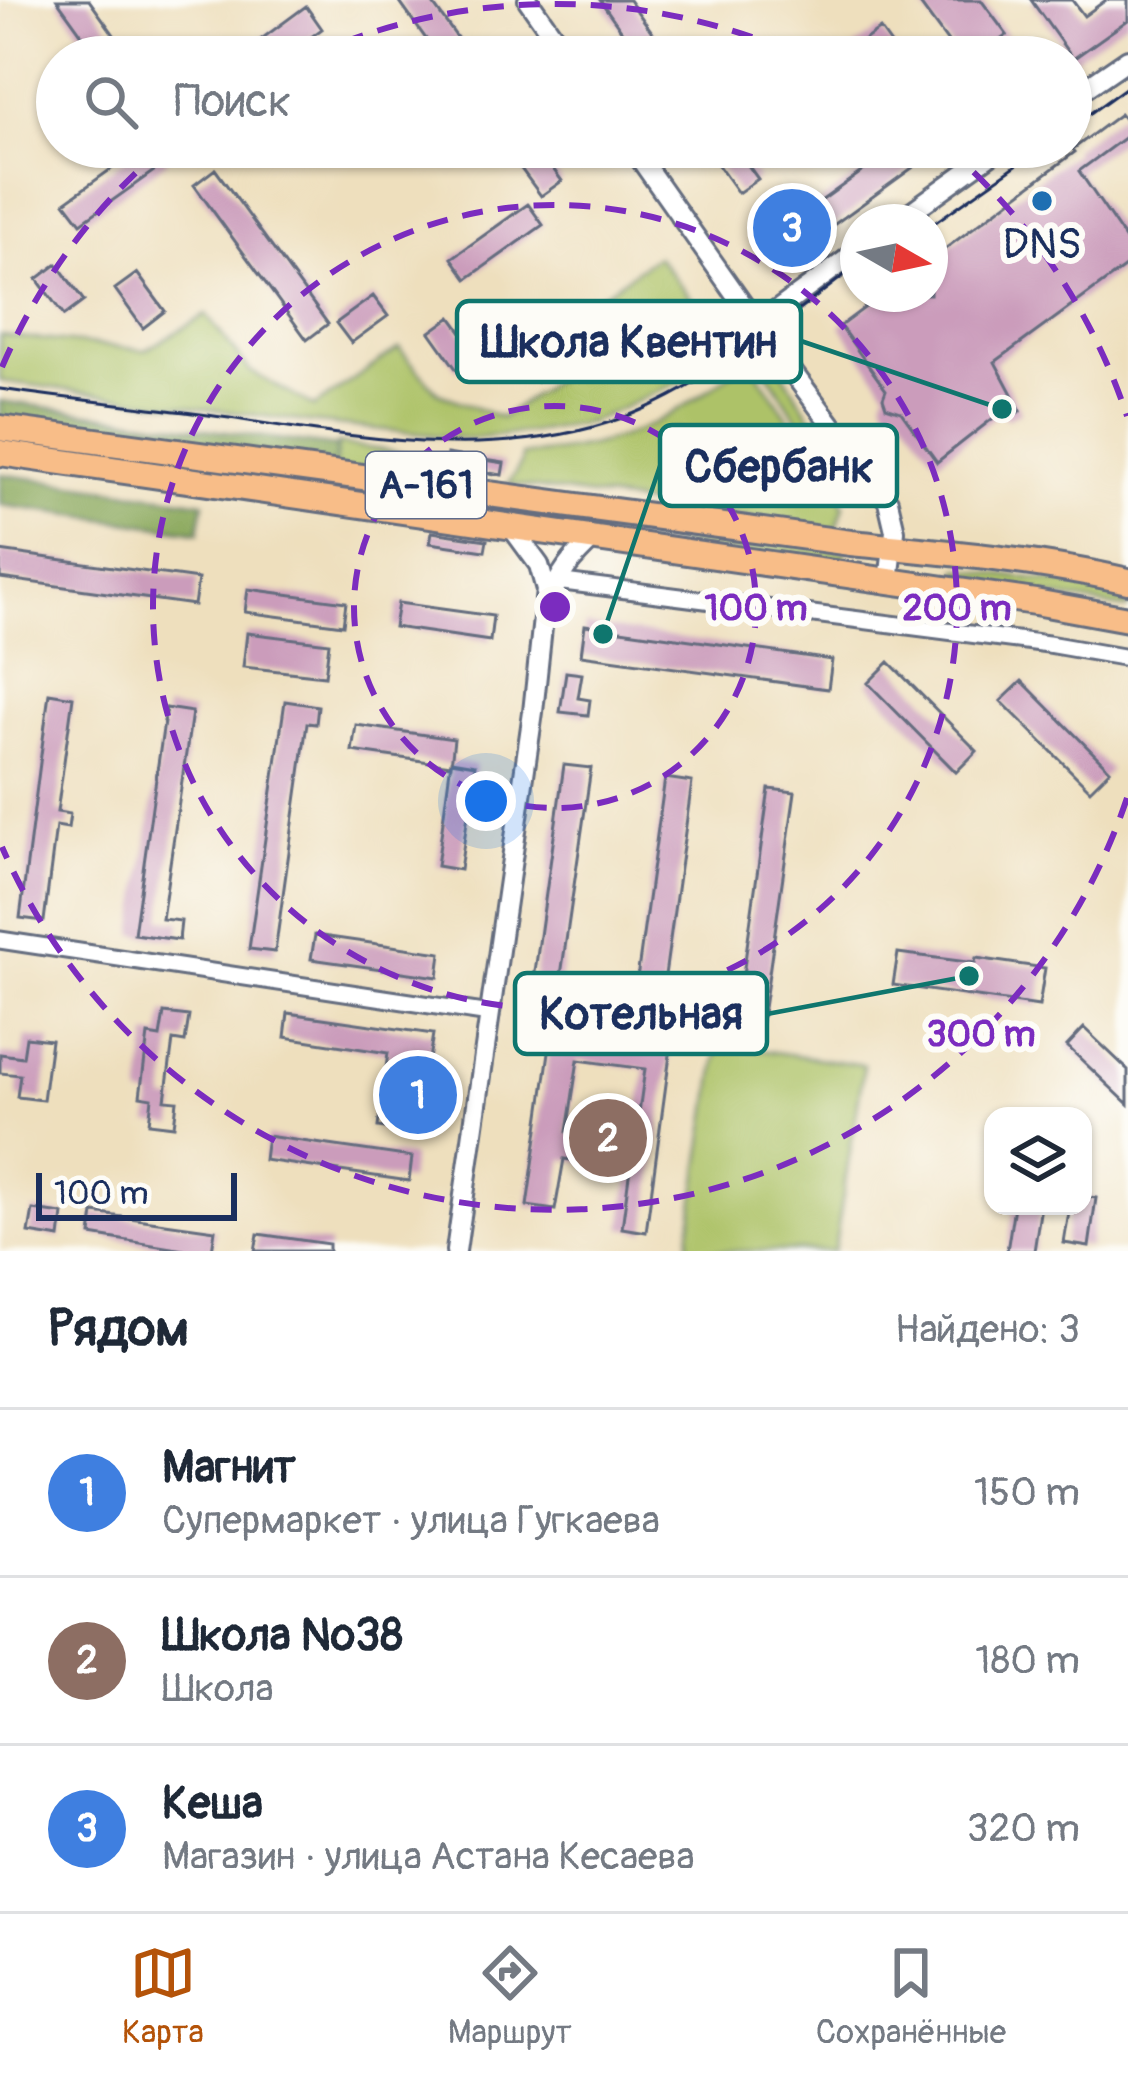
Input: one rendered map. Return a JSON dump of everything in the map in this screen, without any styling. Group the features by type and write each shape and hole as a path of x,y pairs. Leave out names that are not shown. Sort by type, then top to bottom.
{"highway":[{"name":"А-161","path":"0,428 1128,581"},
{"name":"А-161","path":"0,453 1128,619"}],"street":[{"path":"528,0 553,36"},
{"path":"1092,84 1128,59"},
{"path":"647,168 888,501 896,530 889,581"},
{"path":"921,204 971,168"},
{"path":"757,325 840,263"},
{"path":"456,1251 546,590 539,565 512,528"},
{"path":"543,622 556,581 569,560 594,538"},
{"path":"556,581 1128,658"},
{"path":"0,940 490,1014"}],"green space":[{"path":"657,256 732,348 688,378 591,422 470,439 0,381 0,335 145,350 206,315 250,371 314,407 399,348 438,393 501,418 569,370 547,333"},
{"path":"769,351 850,478 840,484 758,358"},
{"path":"749,360 813,454 762,446 756,433 743,428 724,439 673,430 660,441 722,452 739,468 750,467 760,458 822,467 844,505 836,531 508,484 522,455 590,446 644,428 694,400"},
{"path":"0,401 337,447 334,468 0,422"},
{"path":"338,444 439,458 435,482 334,468"},
{"path":"254,473 846,552 843,568 251,483"},
{"path":"0,474 204,502 199,532 0,505"},
{"path":"959,569 1101,589 1128,596 1128,609 958,580"},
{"path":"719,1044 864,1065 834,1251 687,1251"}],"building":[{"path":"57,0 89,0 115,36 83,36"},
{"path":"398,0 430,0 456,36 424,36"},
{"path":"600,0 629,0 655,36 625,36"},
{"path":"917,0 981,0 1007,35 1006,36 944,36"},
{"path":"1031,0 1072,0 1084,16 1106,0 1128,0 1128,20 1092,46 1092,36 1057,36"},
{"path":"306,6 322,29 312,36 265,36"},
{"path":"1120,114 1128,124 1128,135 1092,161 1092,135"},
{"path":"113,168 158,168 81,223 65,202"},
{"path":"520,168 552,168 562,181 541,196"},
{"path":"720,168 750,168 758,179 738,193"},
{"path":"867,168 912,168 862,204 840,204 840,220 795,253 771,237"},
{"path":"1054,168 1083,168 1079,171 1128,243 1128,265 995,362 1021,411 1006,419 1001,412 937,462 901,412 886,407 886,390 840,326 859,312 948,312 948,247"},
{"path":"215,169 328,324 307,340 194,185"},
{"path":"528,204 543,225 467,279 452,258"},
{"path":"57,264 84,301 64,316 37,279"},
{"path":"137,273 165,311 143,328 115,289"},
{"path":"373,296 388,316 351,343 336,323"},
{"path":"451,317 478,354 457,370 430,332"},
{"path":"531,329 559,366 537,382 510,344"},
{"path":"447,454 504,463 502,475 446,466"},
{"path":"432,532 487,540 485,551 430,543"},
{"path":"0,551 198,579 194,605 0,578"},
{"path":"248,589 346,602 343,625 245,612"},
{"path":"398,603 493,616 490,641 394,627"},
{"path":"585,625 832,660 828,689 581,655"},
{"path":"247,633 329,643 325,676 243,667"},
{"path":"889,662 977,751 956,772 868,683"},
{"path":"566,672 582,674 578,698 590,700 588,715 560,712"},
{"path":"1022,681 1110,770 1090,790 1001,701"},
{"path":"49,693 73,697 57,812 70,814 68,828 56,826 44,921 20,918"},
{"path":"285,701 318,706 316,724 307,723 275,952 249,949"},
{"path":"166,708 192,712 162,919 181,921 179,940 134,934"},
{"path":"356,725 454,739 451,765 352,751"},
{"path":"451,761 475,765 460,870 437,866"},
{"path":"564,765 591,768 558,996 532,993"},
{"path":"665,778 692,782 660,1011 633,1007"},
{"path":"769,789 795,792 762,1022 737,1018"},
{"path":"315,935 441,953 438,977 311,959"},
{"path":"898,953 1045,968 1039,1006 893,985"},
{"path":"164,1013 189,1016 185,1042 173,1040 165,1100 177,1101 174,1126 149,1123 152,1098 140,1096 148,1035 160,1037"},
{"path":"288,1013 433,1034 429,1059 419,1057 416,1081 436,1084 430,1125 420,1124 419,1133 378,1127 388,1053 285,1037"},
{"path":"1084,1028 1128,1070 1128,1104 1067,1046"},
{"path":"552,1031 671,1047 646,1232 622,1228 630,1168 564,1159 555,1210 527,1206","holes":["578,1060 645,1069 635,1141 567,1132"]},
{"path":"26,1037 51,1040 43,1100 17,1097 20,1075 0,1073 0,1054 23,1057"},
{"path":"267,1136 412,1157 409,1181 264,1160"},
{"path":"1092,1197 1096,1198 1089,1247 1064,1243 1069,1215 1092,1215"},
{"path":"33,1210 63,1214 60,1238 29,1233"},
{"path":"94,1213 215,1230 212,1251 91,1235"},
{"path":"1013,1215 1040,1215 1034,1251 1007,1251"},
{"path":"258,1234 329,1244 329,1251 255,1251"}],"tram line":[{"path":"1092,112 1128,86"},
{"path":"948,213 1012,168"},
{"path":"0,389 363,437 468,443 520,440 572,432 654,404 745,350 840,279"}],"place":[{"name":"DNS","path":"1042,201"},
{"name":"Кеша","path":"792,228"},
{"name":"Школа Квентин","path":"1002,409"},
{"name":"Сбербанк","path":"603,634"},
{"name":"Котельная","path":"969,976"},
{"name":"Магнит","path":"418,1095"},
{"name":"Школа №38","path":"608,1138"}]}
